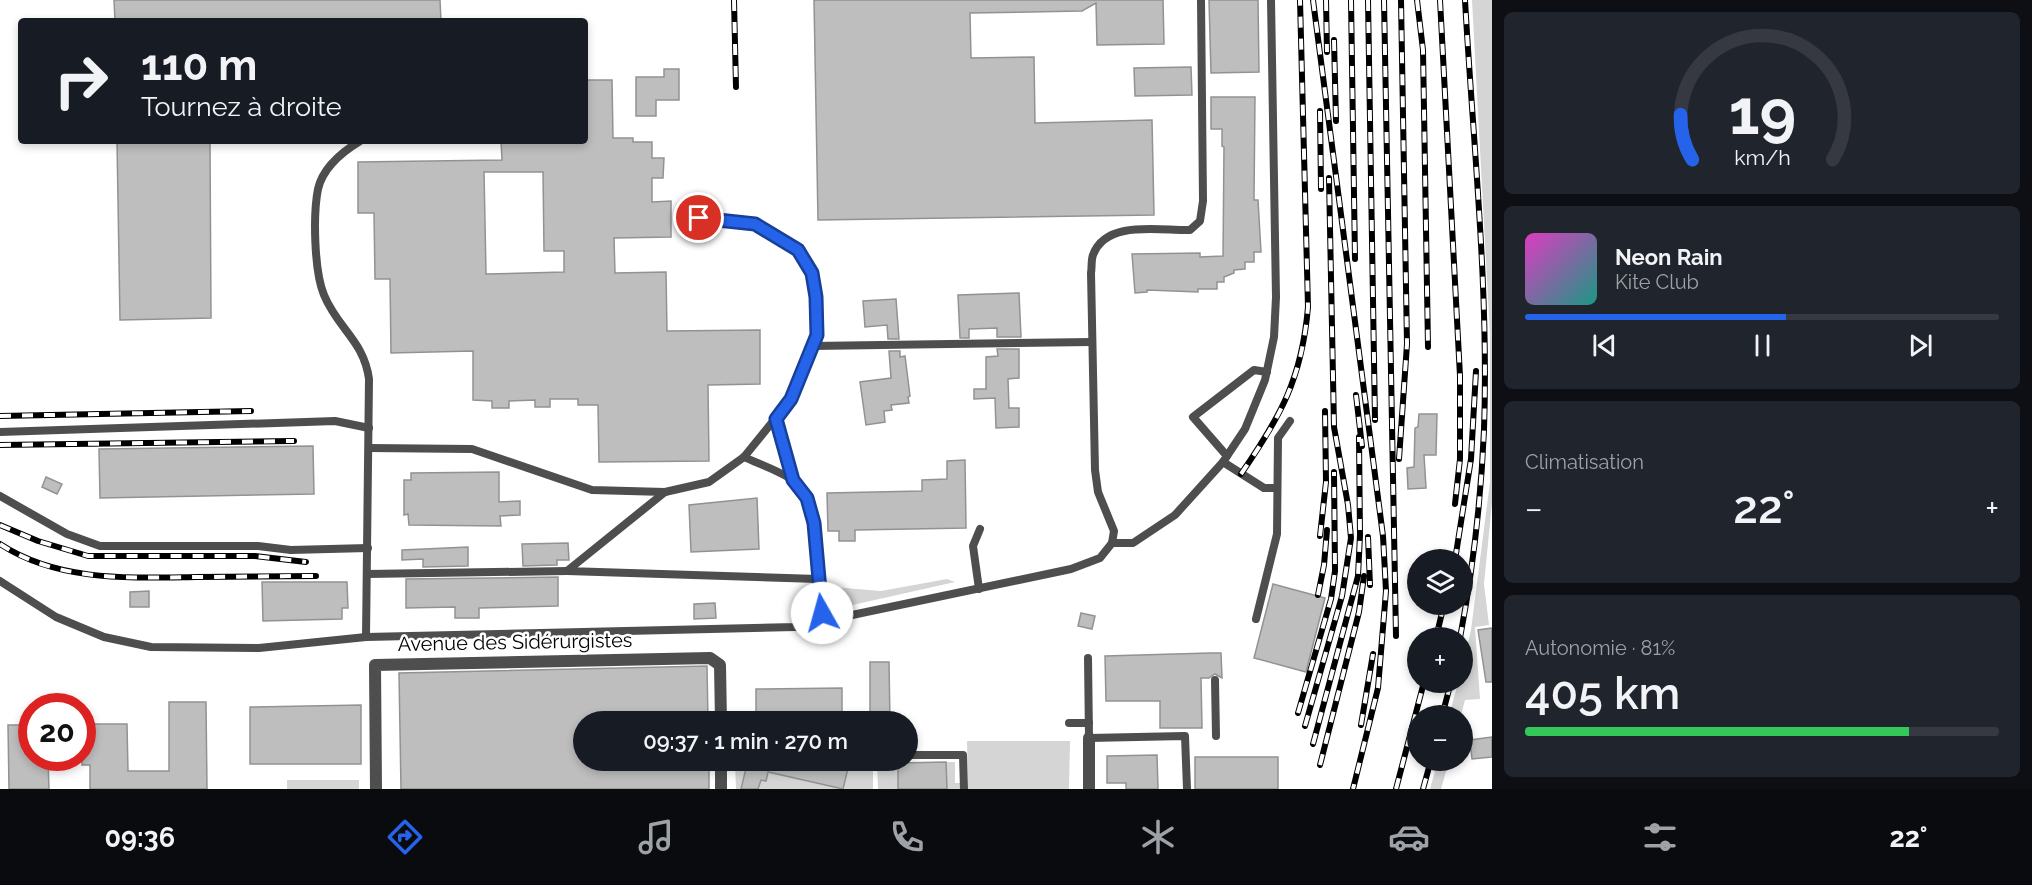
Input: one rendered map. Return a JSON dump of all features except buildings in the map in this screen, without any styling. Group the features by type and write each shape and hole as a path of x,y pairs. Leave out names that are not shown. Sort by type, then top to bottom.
{"street":[{"name":"Avenue des Sidérurgistes","path":"376,789 375,665 710,658 720,665 721,711"},
{"path":"1089,738 1089,789"},
{"path":"721,771 722,789"}],"lane":[{"path":"0,581 56,617 104,637 151,647 259,648 366,637 763,630 824,622 979,589 1071,569 1100,558 1112,543 1114,531 1098,492 1096,481 1091,273 1093,255 1103,240 1118,231 1190,230 1203,213 1201,0"},
{"path":"1112,543 1133,543 1175,515 1225,459 1245,429 1267,372 1274,338 1276,297 1271,0"},
{"path":"355,144 338,154 319,187 317,234 323,292 336,320 358,345 367,360 369,448 366,637"},
{"path":"369,448 472,449 592,490 665,492 709,482 744,457 791,399 817,335 816,297 812,273 798,250 755,224 699,218"},
{"path":"813,346 1092,342"},
{"path":"1267,372 1254,370 1193,417 1225,459 1264,488 1277,488"},
{"path":"776,419 793,480 807,498 814,523 824,622"},
{"path":"0,432 335,421 369,428"},
{"path":"1256,619 1277,534 1278,438 1290,422"},
{"path":"744,457 793,480"},
{"path":"567,570 665,492"},
{"path":"0,495 67,534 100,546 258,546 291,550 368,548"},
{"path":"979,589 973,546 980,529"},
{"path":"367,574 567,570 818,579"},
{"path":"1088,658 1089,738 1185,736 1187,789"},
{"path":"1215,680 1216,736"},
{"path":"1069,723 1089,723"},
{"path":"918,755 963,755 964,789"}],"shaded area":[{"path":"1472,0 1492,0 1492,503 1484,584 1489,625 1475,627 1480,699 1465,700 1464,705 1452,705 1455,693 1473,693 1471,627 1490,482 1490,335"},
{"path":"947,579 955,582 848,606 836,601 830,590 833,587 881,591"},
{"path":"967,741 1070,741 1069,789 968,789"},
{"path":"946,762 955,762 955,783 960,783 960,789 947,789"},
{"path":"735,771 873,771 873,789 736,789"},
{"path":"877,771 898,771 898,789 878,789"},
{"path":"1435,771 1446,771 1441,789 1430,789"},
{"path":"287,780 359,780 359,789 287,789"}],"railway":[{"path":"734,0 736,87"},
{"path":"1241,474 1268,433 1287,395 1295,376 1305,332 1308,307 1300,0"},
{"path":"1313,0 1383,536 1386,591 1378,688 1353,789"},
{"path":"1326,0 1327,52"},
{"path":"1351,0 1355,259"},
{"path":"1368,0 1375,420"},
{"path":"1384,0 1396,636"},
{"path":"1399,459 1407,344 1401,0"},
{"path":"1417,0 1423,50 1428,347"},
{"path":"1440,0 1460,376 1460,459 1455,504"},
{"path":"1462,627 1479,508 1485,376 1482,269 1465,0"},
{"path":"1334,40 1336,121"},
{"path":"1320,111 1321,189"},
{"path":"1305,726 1342,596 1351,538 1348,505 1334,427 1329,178"},
{"path":"1457,549 1471,459 1476,371"},
{"path":"1356,395 1362,446"},
{"path":"0,416 251,411"},
{"path":"1320,536 1326,482 1325,411"},
{"path":"1313,744 1358,576 1359,437"},
{"path":"0,445 294,441"},
{"path":"1298,713 1331,599 1335,571 1334,472"},
{"path":"0,525 38,541 88,556 255,556 306,562"},
{"path":"1318,595 1324,565 1327,530"},
{"path":"1368,537 1370,585"},
{"path":"0,544 46,565 95,575 146,578 316,576"},
{"path":"1320,765 1359,612 1364,576"},
{"path":"1439,627 1441,615"},
{"path":"1361,725 1373,654"},
{"path":"1396,789 1421,693"},
{"path":"1445,705 1448,693"},
{"path":"1423,789 1428,771"}],"route":[{"path":"699,218 755,224 798,250 812,273 816,297 817,335 791,399 776,419 793,480 807,498 814,523 822,613"}]}
